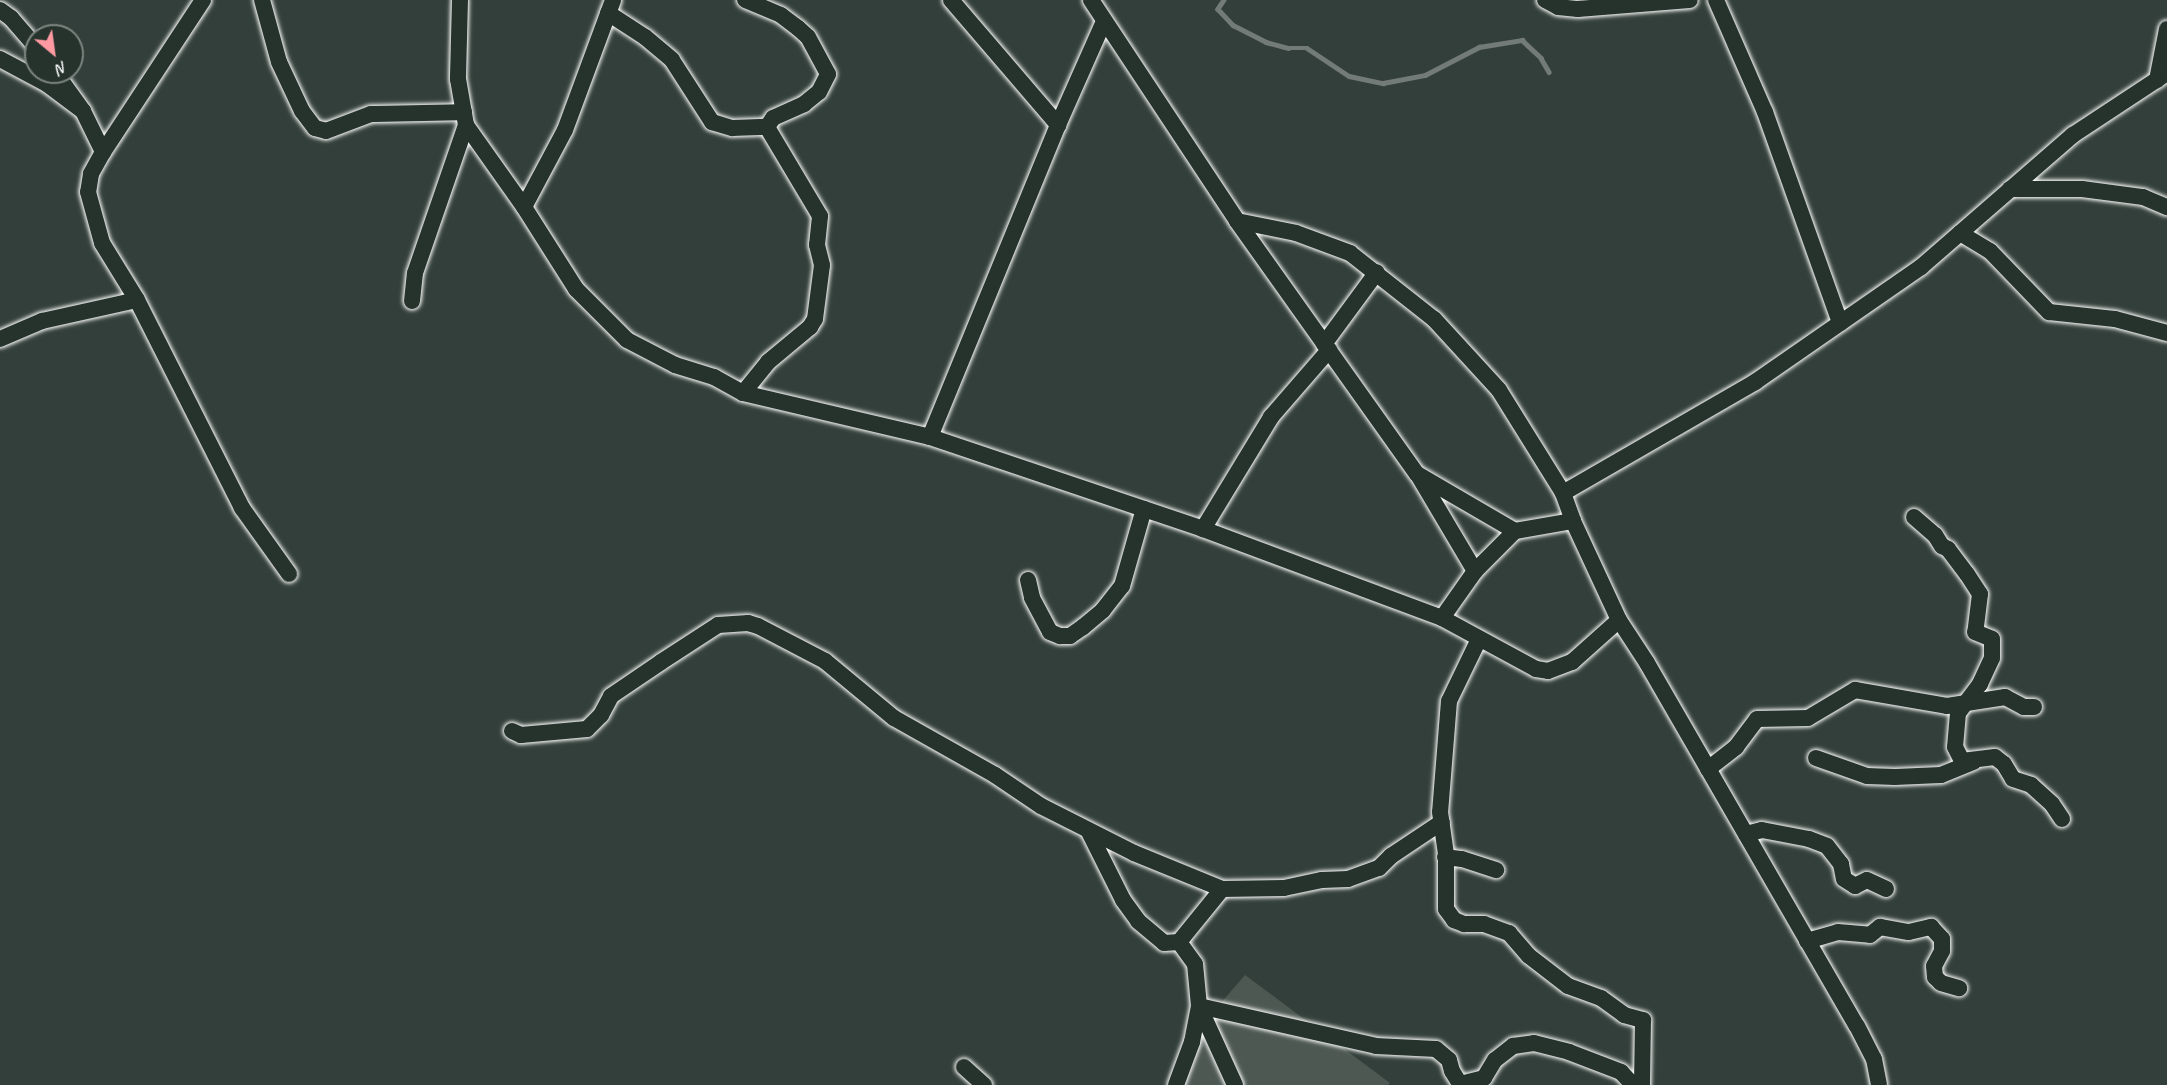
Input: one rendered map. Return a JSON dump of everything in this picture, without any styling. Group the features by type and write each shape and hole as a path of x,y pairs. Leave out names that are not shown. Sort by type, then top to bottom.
{"street":[{"path":"203,0 103,152 91,174 88,192 102,243 137,300 242,508 289,574"},
{"path":"262,0 279,62 302,111 315,128 326,131 371,114 465,118"},
{"path":"460,0 458,80 465,118 576,289 627,340 675,365 714,377 743,393 930,437 1203,529 1443,618 1526,665 1548,671 1572,662 1619,620"},
{"path":"745,0 780,15 798,28 808,37 828,74 819,92 804,104 773,118 767,127"},
{"path":"951,0 1058,125"},
{"path":"1091,0 1237,221 1417,474 1475,572"},
{"path":"1545,0 1558,7 1584,9 1690,0"},
{"path":"1716,0 1765,112 1840,323"},
{"path":"524,207 565,130 610,6 672,60 712,122 732,128 767,127"},
{"path":"0,10 11,18 24,33"},
{"path":"930,437 1058,125 1104,21"},
{"path":"1563,493 1755,382 1921,267 2073,135 2162,76 2167,29"},
{"path":"0,59 47,84 83,111"},
{"path":"64,84 83,111 103,152"},
{"path":"412,301 415,273 465,118"},
{"path":"743,393 768,362 813,324 822,265 817,245 820,216 767,127"},
{"path":"2010,189 2082,189 2143,197 2167,207"},
{"path":"1237,221 1296,233 1350,253 1434,319 1492,381 1563,493 1573,521 1619,620 1647,663 1874,1059 1880,1085"},
{"path":"1960,233 1990,251 2049,312 2115,320 2167,333"},
{"path":"1203,529 1271,417 1326,347 1377,272"},
{"path":"0,339 42,321 137,300"},
{"path":"1417,474 1515,531"},
{"path":"1028,580 1032,598 1050,632 1060,636 1070,636 1083,627 1122,586 1144,508"},
{"path":"1914,517 1935,535 1941,546 1948,549 1980,594 1975,632 1992,639 1992,658 1980,684 1958,713 1955,747 1962,761 1975,762"},
{"path":"1443,618 1475,572 1515,531 1573,521"},
{"path":"512,731 521,735 587,729 601,715 611,696 661,662 718,625 748,623 825,661 894,718 995,775 1041,806 1162,866 1222,889 1284,888 1322,880 1348,879 1379,868 1391,856 1442,822"},
{"path":"1479,639 1449,701 1440,812 1446,858 1444,902 1454,920 1464,924 1484,924 1509,933 1529,956 1568,986 1601,999 1624,1015 1643,1020 1645,1032 1642,1085"},
{"path":"1708,769 1736,747 1757,719 1808,718 1855,690 1947,705 2006,698 2024,707 2034,707"},
{"path":"1816,758 1867,776 1895,777 1941,775 1995,757 2004,764 2013,779 2031,785 2052,804 2062,819"},
{"path":"1088,830 1112,883 1138,921 1164,943 1179,942 1222,889"},
{"path":"1746,834 1762,830 1809,839 1827,846 1841,864 1844,879 1855,886 1867,880 1886,889"},
{"path":"1446,858 1462,859 1496,870"},
{"path":"1807,940 1838,932 1870,935 1880,927 1909,932 1931,927 1942,939 1942,951 1934,966 1935,977 1941,983 1959,988"},
{"path":"1176,1085 1192,1042 1199,1006 1195,964 1179,942"},
{"path":"1199,1006 1235,1085"},
{"path":"1199,1006 1376,1046 1436,1049 1449,1060 1452,1071 1460,1084 1484,1078 1495,1060 1512,1046 1534,1044 1569,1052 1621,1072 1633,1085"},
{"path":"964,1067 984,1085"}],"shaded area":[{"path":"1245,975 1390,1083 1388,1085 1182,1085 1181,1049"}],"waterway":[{"path":"1224,0 1218,9 1233,25 1266,42 1288,48 1307,48 1349,76 1383,83 1425,75 1479,47 1522,40 1541,58 1549,72"}]}
